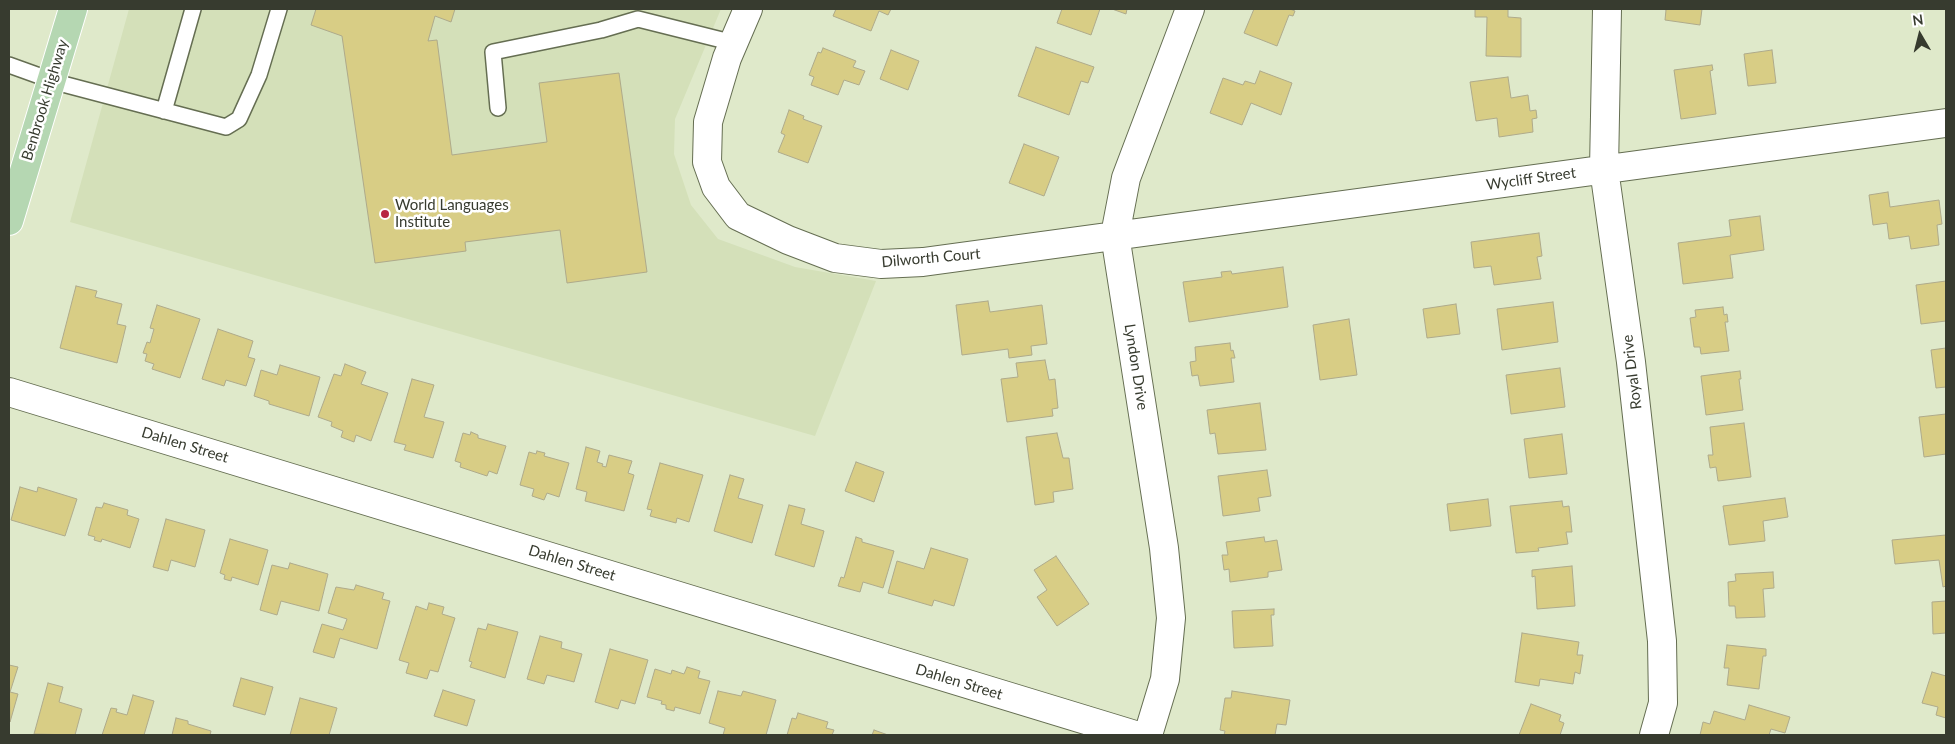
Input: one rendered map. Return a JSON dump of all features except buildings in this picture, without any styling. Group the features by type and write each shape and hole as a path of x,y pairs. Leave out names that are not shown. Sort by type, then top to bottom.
{"main road":[{"name":"Benbrook Highway","path":"9,221 55,82 73,9"}],"street":[{"name":"Dilworth Court","path":"748,9 727,58 708,122 707,162 716,187 738,216 788,240 835,258 881,264 923,262 1115,235"},
{"name":"Lyndon Drive","path":"1148,735 1165,679 1170,618 1164,548 1115,235 1126,178 1190,9"},
{"name":"Royal Drive","path":"1607,9 1604,169 1632,362 1662,641 1663,703 1654,735"},
{"name":"Wycliff Street","path":"1115,235 1946,123"},
{"name":"Dahlen Street","path":"9,392 1135,735"}],"lane":[{"path":"164,111 193,9"},
{"path":"9,65 55,82 226,128 239,119 259,75 279,9"},
{"path":"498,108 493,52 601,30 638,19 734,42"}],"shaded area":[{"name":"World Languages Institute","path":"129,9 721,9 675,119 674,154 691,205 718,239 795,267 876,281 815,436 70,222"}],"place":[{"name":"World Languages Institute","path":"385,214"}]}
